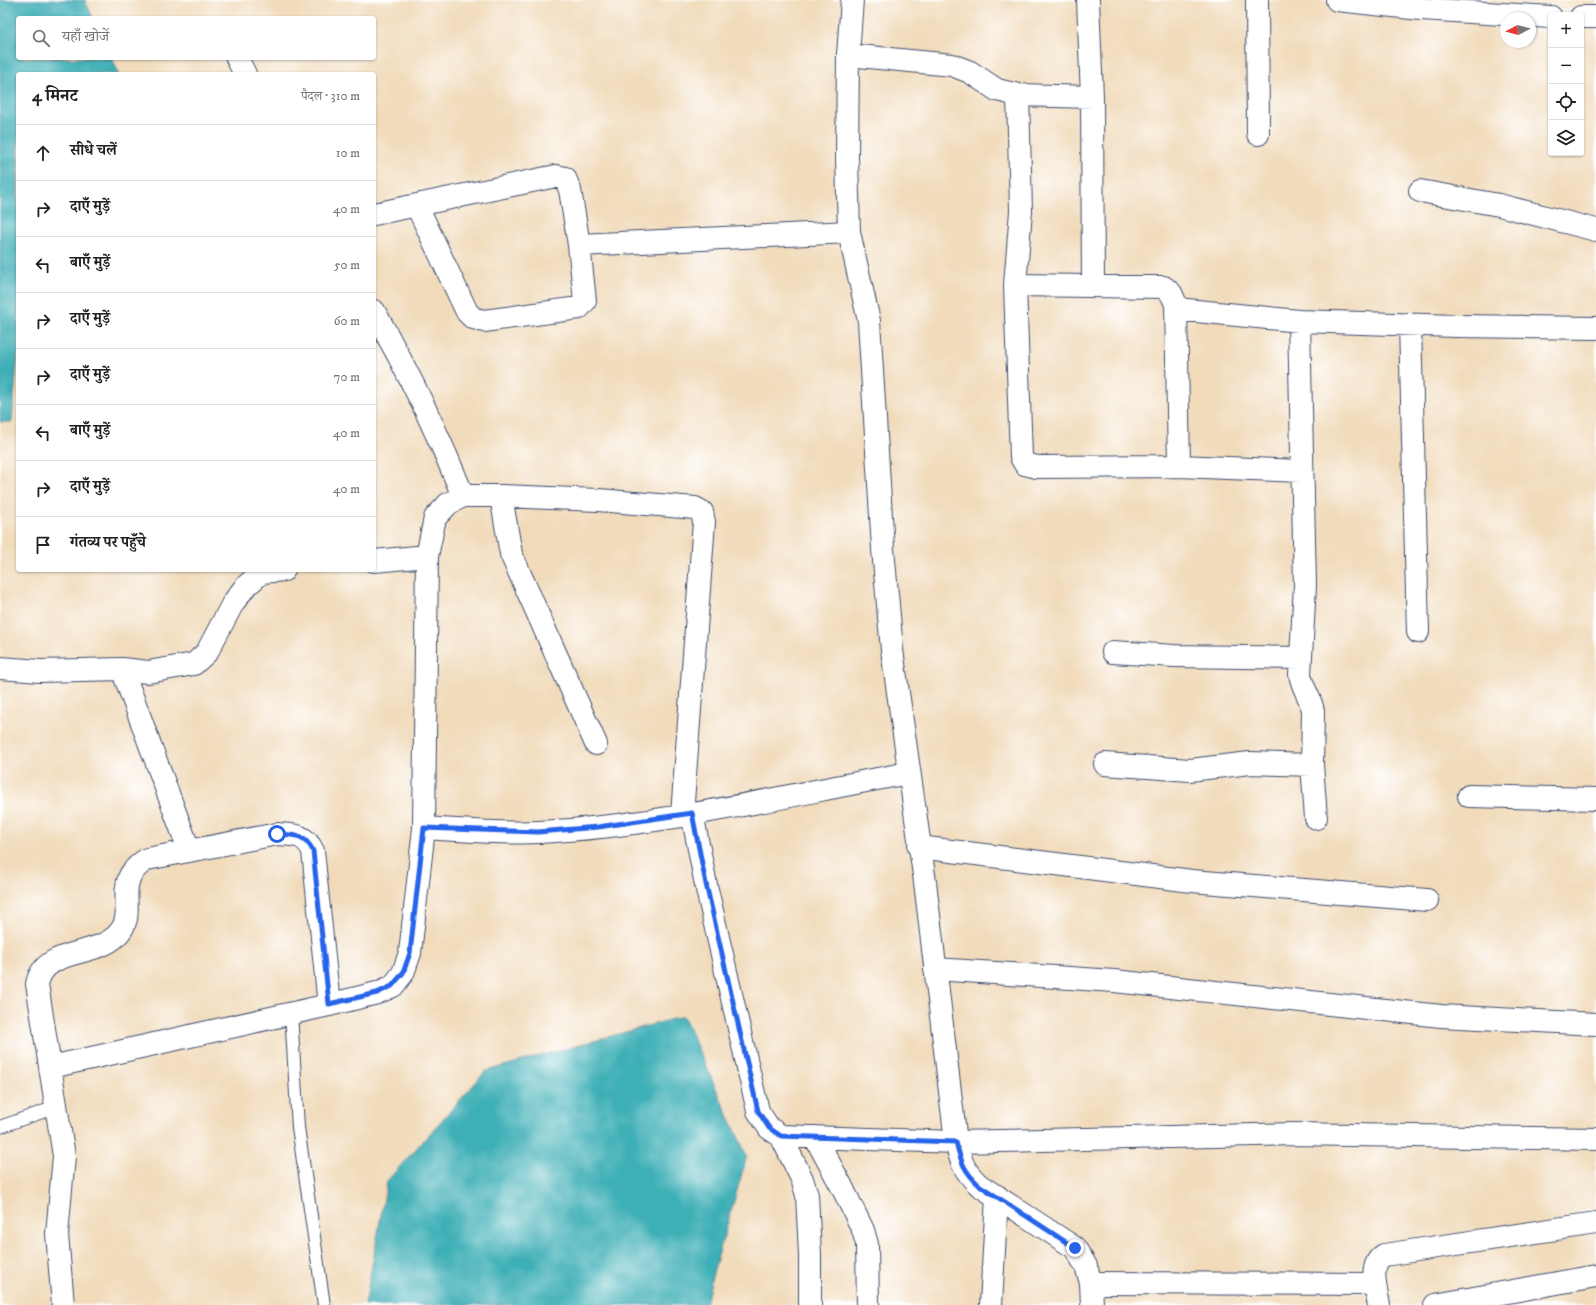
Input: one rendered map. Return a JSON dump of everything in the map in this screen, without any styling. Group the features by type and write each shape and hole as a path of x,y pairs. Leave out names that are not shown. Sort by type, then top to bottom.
{"street":[{"path":"852,0 848,55 847,157 849,232 869,321 883,549 892,650 935,969 956,1142 960,1159 967,1173 979,1185 1075,1248 1086,1266 1092,1283 1092,1305"},
{"path":"1088,0 1092,97 1094,286"},
{"path":"1257,0 1258,134"},
{"path":"1337,0 1421,9 1548,17"},
{"path":"1584,17 1596,17"},
{"path":"848,55 952,65 970,72 997,90 1018,95 1092,97"},
{"path":"238,60 244,72"},
{"path":"1018,95 1021,211 1015,285 1021,458 1025,464 1037,467 1179,466 1301,471"},
{"path":"376,214 556,176 565,178 570,190 579,245 585,301 579,308 484,321 473,318 467,312 417,206"},
{"path":"1420,192 1500,205 1596,230"},
{"path":"579,245 849,232"},
{"path":"1015,285 1164,287 1172,293 1176,309 1179,466"},
{"path":"1176,309 1299,321 1596,328"},
{"path":"376,315 394,346 432,424 448,458 463,496"},
{"path":"1299,321 1301,471 1305,585 1301,658 1302,683 1312,702 1313,711 1312,765 1316,818"},
{"path":"1410,324 1418,632"},
{"path":"51,1067 377,993 392,986 403,973 410,953 424,828 427,556 435,518 448,504 463,496 501,496 613,501 695,508 702,512 704,522 687,814 706,884 758,1111 769,1128 781,1136 802,1179 808,1195 810,1305"},
{"path":"501,496 511,554 596,744"},
{"path":"376,561 427,556"},
{"path":"0,668 40,671 122,668 148,672 194,664 207,652 233,603 245,587 262,572"},
{"path":"1113,652 1174,656 1301,658"},
{"path":"122,668 189,850"},
{"path":"1105,764 1190,770 1250,763 1312,765"},
{"path":"424,828 538,832 598,827 687,814 909,772"},
{"path":"1469,796 1596,799"},
{"path":"62,1305 58,1234 64,1156 37,984 39,975 46,966 56,960 114,939 122,930 127,921 128,886 131,874 147,859 277,834 297,835 309,842 313,851 329,1004"},
{"path":"919,847 1192,880 1427,900"},
{"path":"935,969 1114,981 1441,1016 1596,1024"},
{"path":"781,1136 956,1142 1293,1134 1596,1139"},
{"path":"815,1137 863,1230 867,1244 868,1305"},
{"path":"990,1305 997,1196"},
{"path":"1379,1305 1375,1284 1375,1266 1377,1259 1384,1255 1596,1223"},
{"path":"1435,1305 1596,1276"},
{"path":"1092,1283 1375,1284"}],"lane":[{"path":"291,1013 298,1127 324,1305"},
{"path":"0,1127 56,1107"}],"water":[{"path":"0,0 85,0 92,16 16,16 16,60 113,60 118,72 16,72 16,376 12,422 0,422"},
{"path":"683,1016 747,1156 712,1277 706,1305 365,1305 387,1181 486,1071"}],"route":[{"path":"277,834 297,835 309,842 313,851 329,1004 377,993 392,986 403,973 410,953 424,828 475,831 538,832 598,827 692,813 706,884 758,1111 769,1128 781,1136 956,1142 960,1159 967,1173 979,1185 1075,1248"}]}
